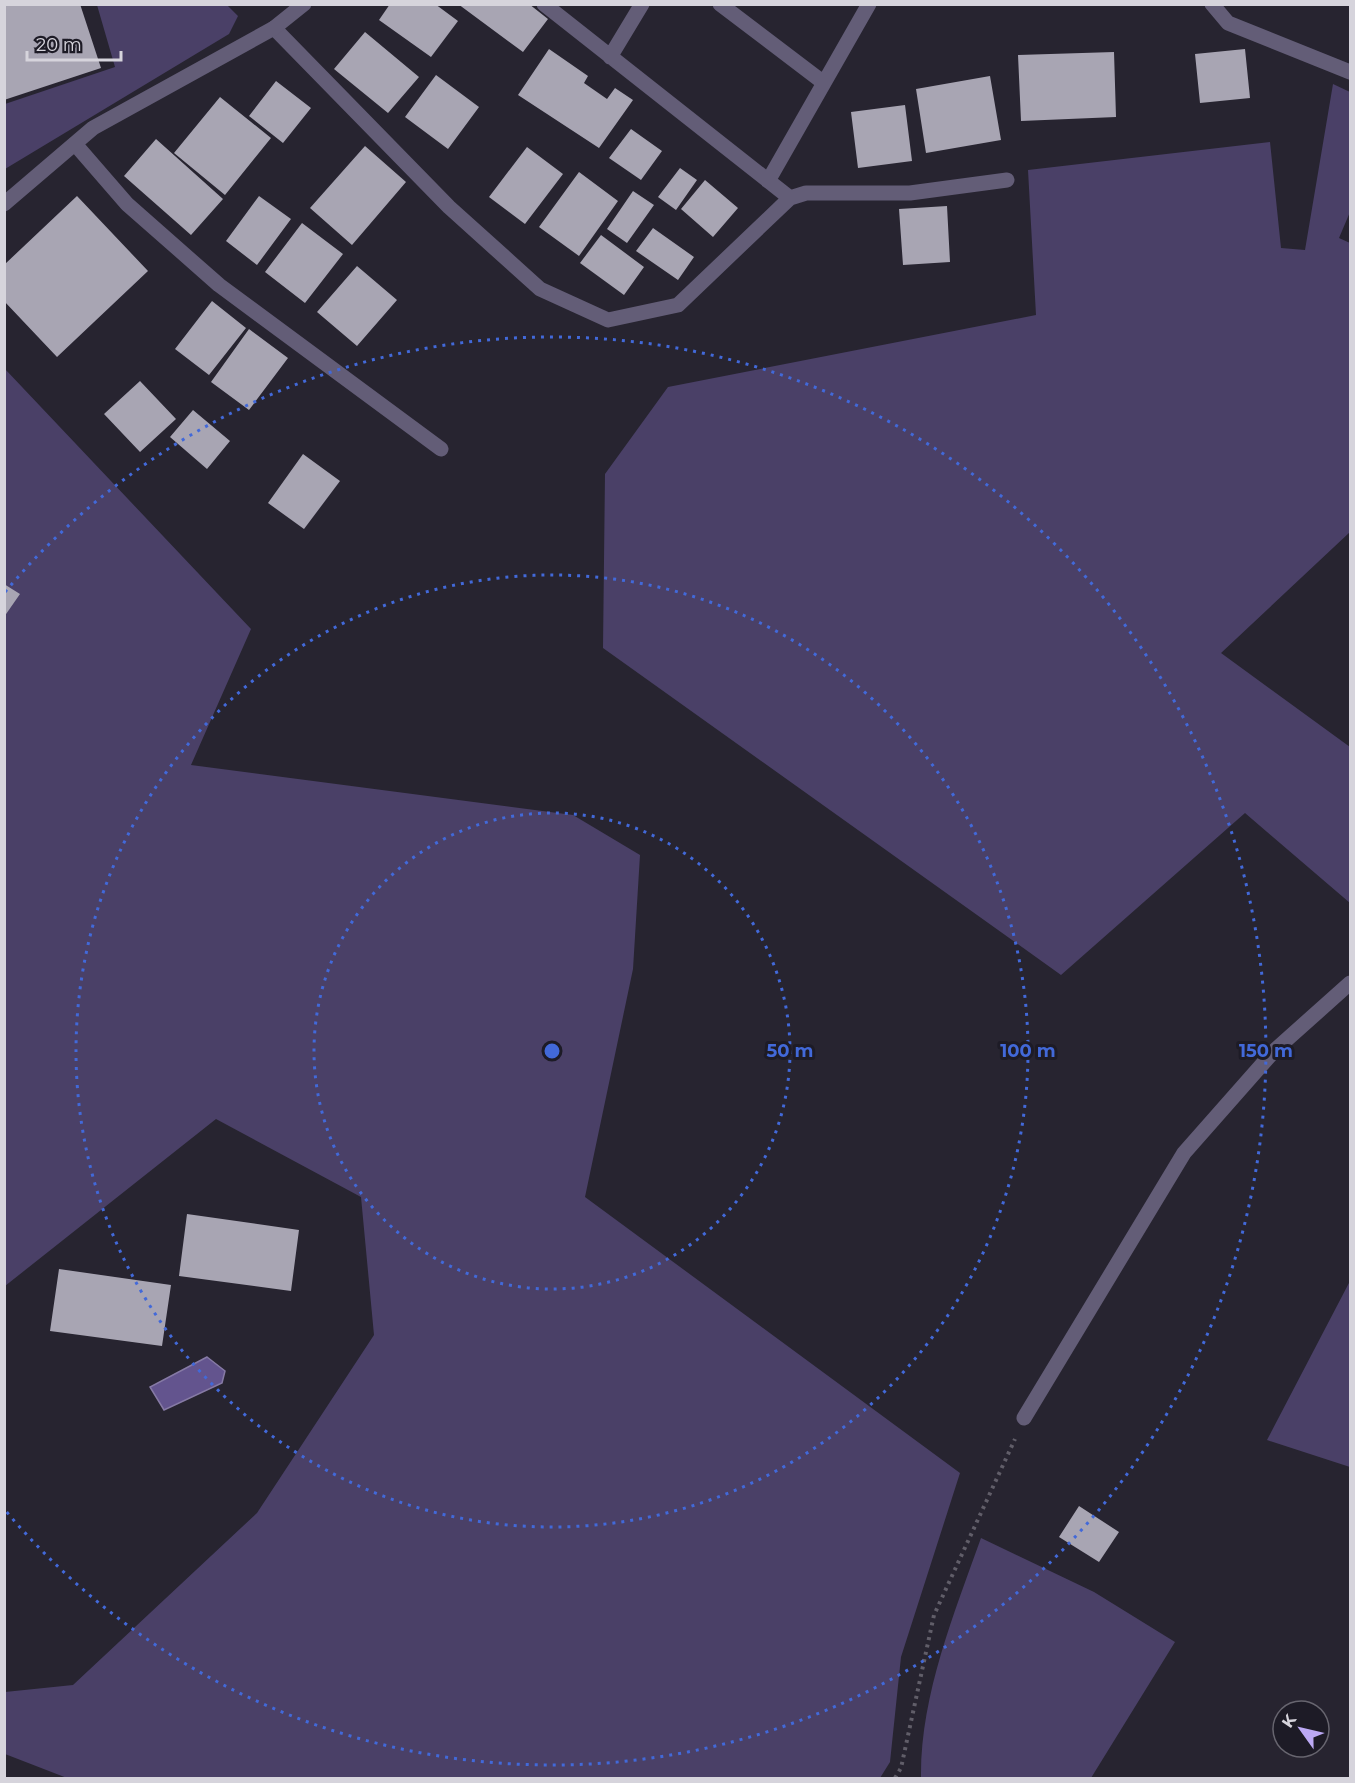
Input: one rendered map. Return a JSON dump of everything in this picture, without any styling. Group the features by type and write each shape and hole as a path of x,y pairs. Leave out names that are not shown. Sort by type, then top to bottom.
{"street":[{"path":"4,204 93,128 274,28 304,4"},
{"path":"544,4 790,198"},
{"path":"610,57 642,4"},
{"path":"720,4 824,83"},
{"path":"768,181 869,4"},
{"path":"1212,4 1228,23 1350,72"},
{"path":"274,28 449,207 540,289 608,320 678,305 790,198 806,193 910,193 1007,180"},
{"path":"75,144 127,204 219,285 441,448"},
{"path":"1024,1418 1184,1153 1274,1051 1350,983"}],"path":[{"path":"895,1779 901,1768 934,1615 1024,1418"}],"shaded area":[{"path":"97,5 227,5 238,16 229,34 5,169 5,104 115,67"},
{"path":"1333,84 1350,92 1350,212 1339,238 1350,243 1350,532 1221,653 1350,747 1350,903 1245,813 1061,975 603,648 605,474 668,387 1036,315 1028,170 1270,142 1281,248 1305,250"},
{"path":"5,369 251,629 191,765 573,815 640,855 633,969 585,1197 960,1473 901,1657 890,1762 880,1778 67,1778 5,1754 5,1692 73,1685 257,1513 374,1335 361,1197 216,1119 5,1286"},
{"path":"1350,1281 1350,1467 1267,1440"},
{"path":"207,1357 225,1371 222,1383 164,1410 150,1387"},
{"path":"981,1538 1094,1592 1175,1642 1091,1778 921,1778 922,1747 932,1686 940,1656"}],"building":[{"path":"4,4 80,4 101,68 4,100"},
{"path":"390,4 435,4 458,21 431,57 379,20"},
{"path":"458,4 529,4 548,19 523,52"},
{"path":"365,32 419,77 388,113 334,69"},
{"path":"549,49 588,76 584,83 607,99 615,88 633,100 599,148 518,95"},
{"path":"1245,49 1250,98 1200,103 1195,54"},
{"path":"1114,52 1116,117 1021,121 1018,55"},
{"path":"436,75 479,107 448,149 405,117"},
{"path":"990,76 1001,140 926,153 916,89"},
{"path":"276,81 311,108 283,143 249,116"},
{"path":"220,97 271,138 225,195 174,153"},
{"path":"905,105 912,161 858,168 851,112"},
{"path":"631,129 662,151 641,180 609,158"},
{"path":"156,139 223,199 191,235 124,176"},
{"path":"365,146 406,182 352,245 310,208"},
{"path":"527,147 563,174 525,224 489,197"},
{"path":"680,168 697,180 676,210 658,197"},
{"path":"579,172 618,201 579,256 539,227"},
{"path":"705,180 738,208 713,237 681,209"},
{"path":"633,191 654,205 627,243 607,229"},
{"path":"77,196 148,271 57,357 4,301 4,265"},
{"path":"259,196 291,219 257,265 226,241"},
{"path":"947,206 950,262 903,265 899,209"},
{"path":"302,223 343,254 305,303 265,272"},
{"path":"653,228 694,257 678,280 636,251"},
{"path":"601,235 644,267 624,295 580,263"},
{"path":"357,266 397,300 357,346 317,312"},
{"path":"212,301 246,328 209,375 175,349"},
{"path":"249,329 288,358 249,410 211,382"},
{"path":"140,381 176,419 140,452 104,414"},
{"path":"193,410 230,441 207,469 170,437"},
{"path":"303,454 340,481 304,529 268,503"},
{"path":"4,584 20,594 4,617"},
{"path":"187,1214 299,1230 291,1291 179,1276"},
{"path":"59,1269 171,1285 162,1346 50,1331"},
{"path":"1079,1506 1119,1532 1099,1562 1059,1537"}]}
